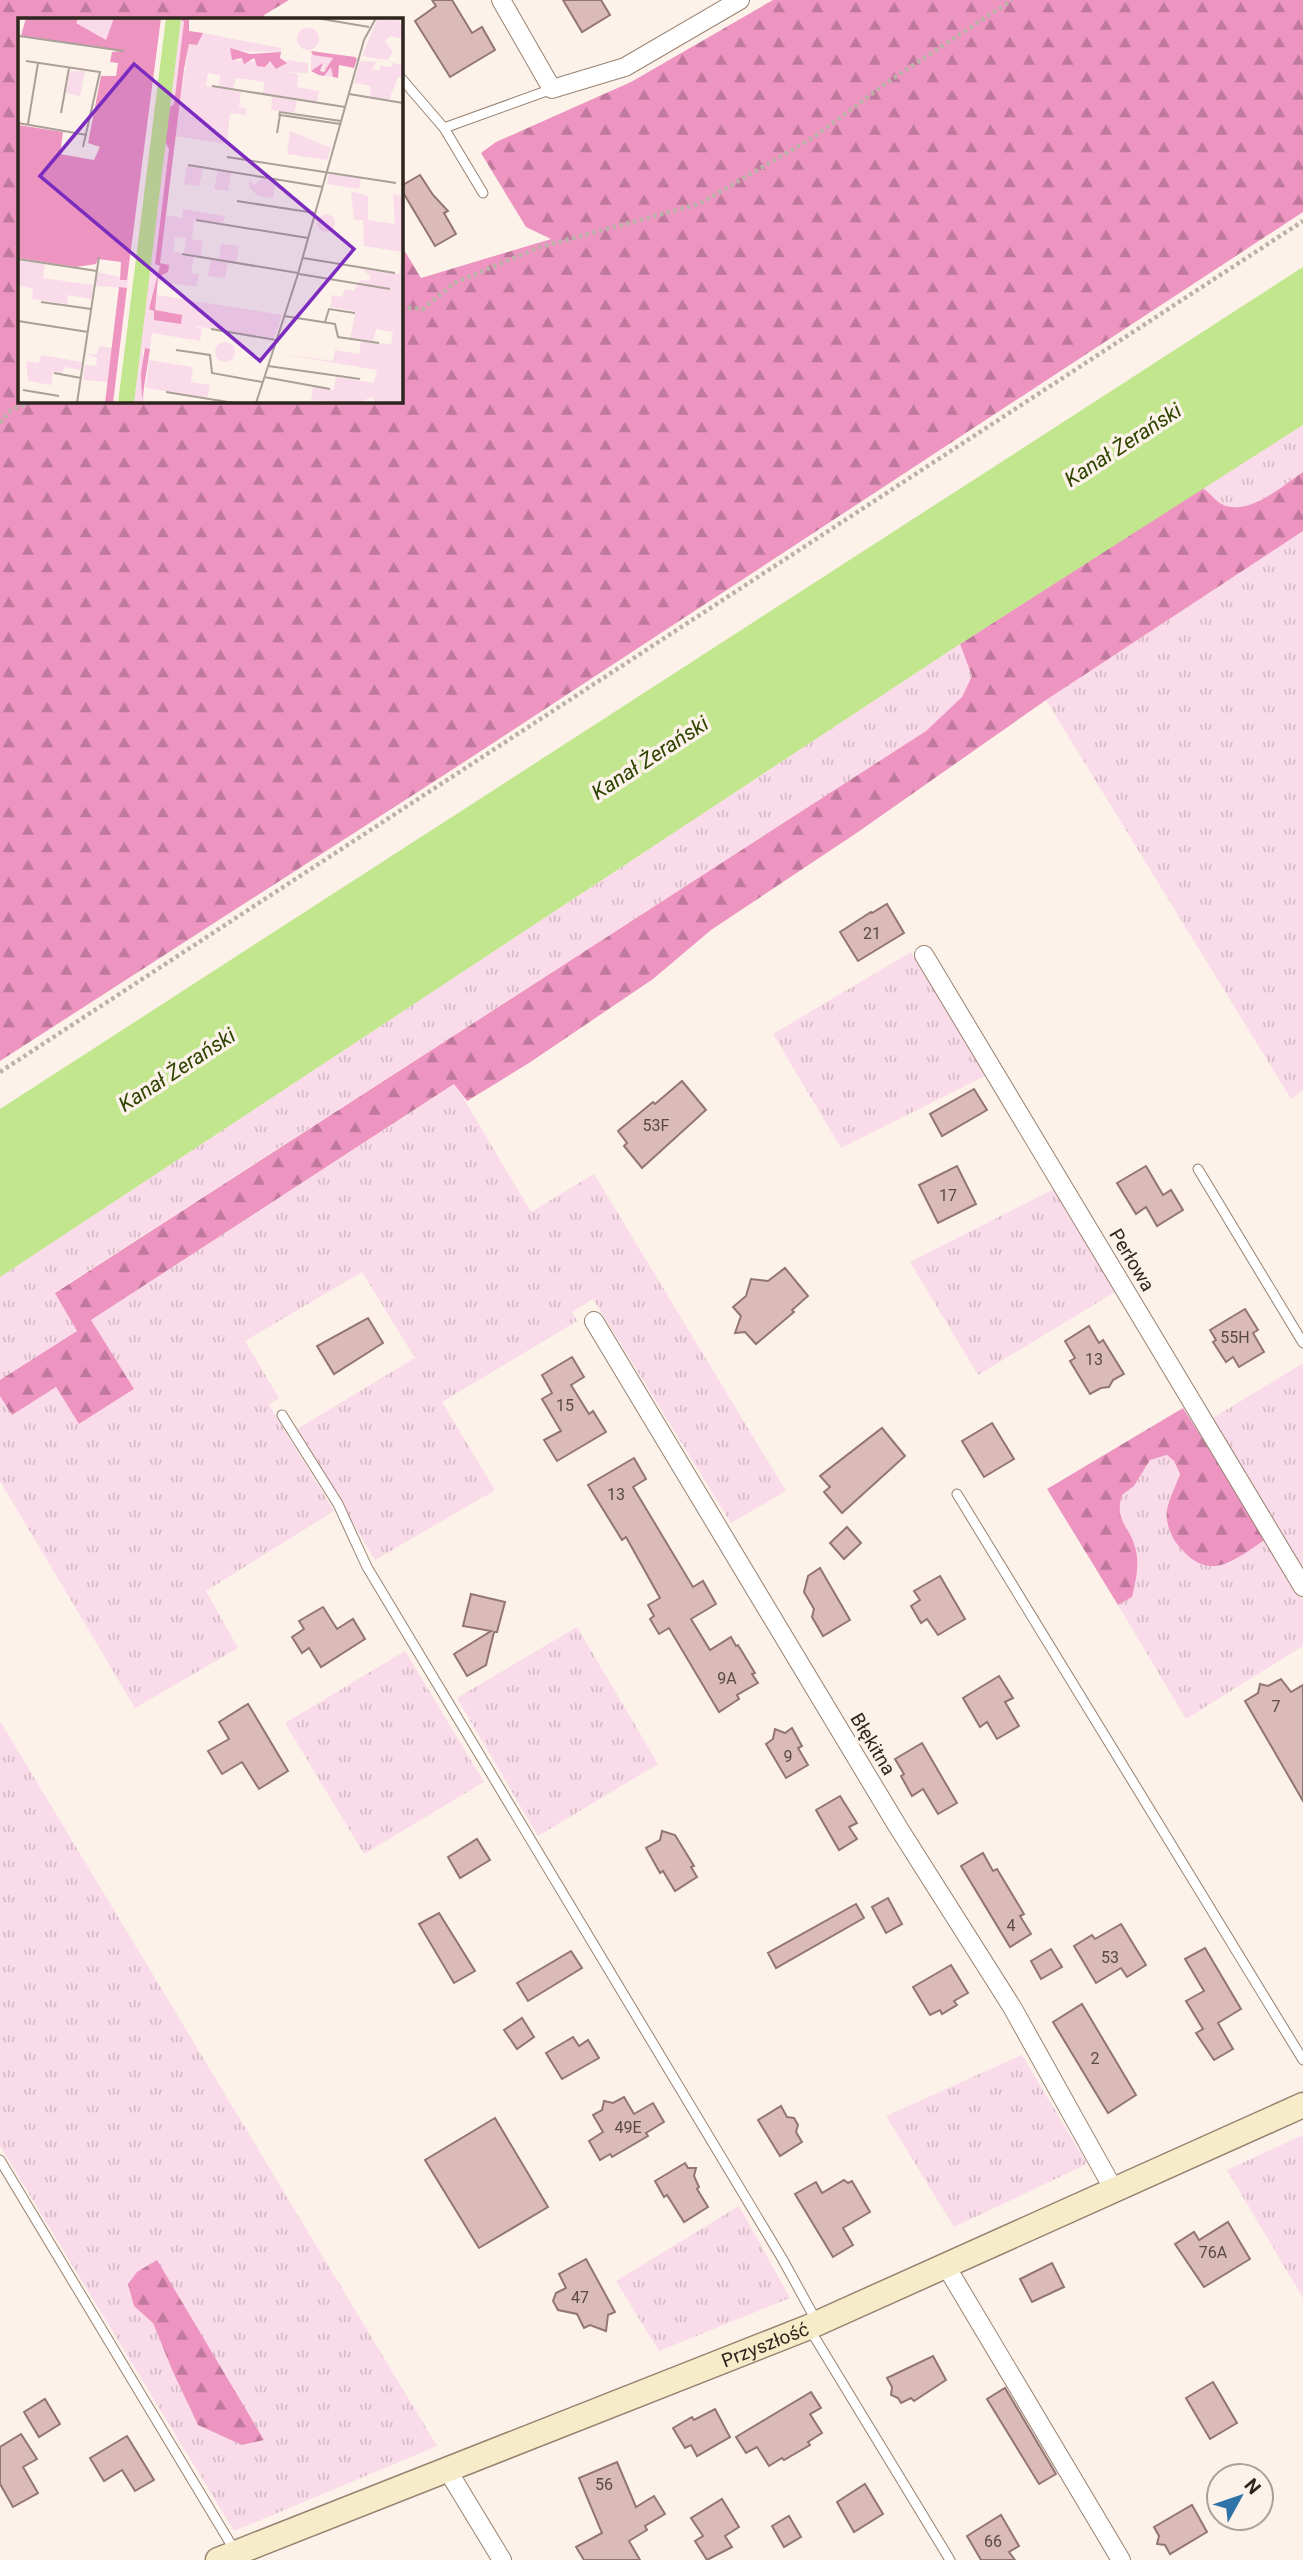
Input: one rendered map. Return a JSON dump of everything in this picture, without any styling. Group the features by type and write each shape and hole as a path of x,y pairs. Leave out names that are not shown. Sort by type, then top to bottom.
{"street":[{"path":"501,0 552,89 625,67 740,0"},
{"name":"Perłowa","path":"924,955 1303,1587"},
{"name":"Błękitna","path":"594,1321 890,1815 1012,2007 1114,2190"},
{"name":"Przyszłość","path":"227,2556 813,2325 1303,2105"},
{"path":"946,2266 1121,2560"},
{"path":"448,2471 502,2560"}],"lane":[{"path":"402,79 444,128 483,193"},
{"path":"444,128 552,89"},
{"path":"1198,1169 1303,1343"},
{"path":"282,1415 338,1504 367,1567 776,2248 813,2325 950,2560"},
{"path":"957,1494 1303,2060"},
{"path":"0,2160 227,2556"}],"path":[{"path":"402,307 423,310 454,284 540,247 699,204 814,137 889,81 1012,0"},
{"path":"0,1072 1303,221"},
{"path":"0,422 11,410 30,402"}],"green space":[{"path":"0,0 289,0 264,15 266,18 18,18 18,402 402,402 402,247 421,278 551,239 526,227 481,153 496,142 631,82 773,0 1303,0 1303,212 458,766 0,1061"},
{"path":"1303,425 1303,472 1277,491 1257,502 1236,507 1223,505 1203,488"},
{"path":"1303,472 1303,531 1046,700 858,832 711,930 653,979 529,1063 467,1101 454,1084 91,1320 134,1389 79,1424 56,1387 12,1415 0,1396 0,1380 77,1331 55,1293 926,731 962,697 972,676 960,644 1203,488 1223,505 1246,506 1267,497"},
{"path":"1303,531 1303,1090 1291,1099 1046,700"},
{"path":"960,644 972,676 962,697 926,731 55,1292 77,1331 0,1380 0,1277"},
{"path":"911,952 985,1076 841,1148 773,1034"},
{"path":"455,1084 531,1212 594,1174 786,1491 731,1523 593,1299 572,1312 577,1321 442,1402 495,1490 375,1560 297,1429 415,1358 362,1272 245,1341 279,1398 269,1405 334,1511 206,1591 238,1648 135,1708 0,1481 0,1396 12,1415 56,1387 80,1424 133,1390 91,1320"},
{"path":"1054,1189 1115,1292 978,1375 910,1262"},
{"path":"1303,1365 1303,1571 1211,1419"},
{"path":"1183,1408 1266,1539 1243,1555 1221,1565 1200,1564 1189,1557 1173,1538 1167,1519 1168,1506 1180,1474 1174,1461 1167,1455 1150,1460 1134,1486 1122,1495 1120,1504 1121,1517 1135,1547 1137,1566 1132,1597 1118,1605 1047,1489"},
{"path":"1167,1455 1177,1468 1177,1484 1228,1564 1266,1539 1303,1600 1303,1646 1186,1719 1118,1605 1132,1597 1118,1508 1122,1495 1134,1486 1150,1460"},
{"path":"577,1627 658,1764 538,1836 457,1698"},
{"path":"405,1651 484,1782 364,1854 285,1723"},
{"path":"0,1721 437,2446 234,2531 0,2146","holes":["156,2260 263,2440 242,2445 198,2425 153,2323"]},
{"path":"1022,2055 1087,2164 954,2227 886,2116"},
{"path":"1303,2135 1303,2298 1227,2170"},
{"path":"739,2206 790,2298 659,2351 616,2281"},
{"path":"157,2260 264,2440 242,2445 198,2425 153,2323 134,2306 128,2284 137,2272"}],"water":[{"name":"Kanał Żerański","path":"1303,267 1303,425 960,644 0,1277 0,1109"}],"building":[{"path":"432,0 452,0 472,33 482,27 495,50 450,77 415,21 436,6"},
{"path":"563,0 601,0 610,15 582,32"},
{"path":"420,175 448,211 444,213 456,234 435,246 402,191 402,185"},
{"path":"887,904 904,933 858,961 840,932"},
{"path":"682,1081 706,1110 642,1168 624,1146 627,1143 618,1131"},
{"path":"974,1089 987,1110 942,1136 930,1114"},
{"path":"957,1166 976,1204 938,1223 919,1185"},
{"path":"1146,1166 1163,1195 1171,1190 1183,1210 1157,1226 1146,1207 1136,1214 1117,1183"},
{"path":"785,1268 808,1296 792,1310 794,1312 756,1344 745,1332 735,1333 741,1316 733,1307 746,1296 751,1279 768,1281"},
{"path":"1245,1309 1258,1330 1253,1333 1264,1352 1239,1367 1233,1357 1226,1362 1213,1342 1216,1340 1210,1330"},
{"path":"368,1318 383,1343 334,1374 317,1346"},
{"path":"1089,1326 1099,1343 1103,1340 1124,1374 1113,1380 1109,1387 1090,1394 1070,1361 1075,1358 1065,1341"},
{"path":"572,1357 584,1377 571,1385 589,1414 593,1411 606,1432 557,1461 544,1440 561,1431 542,1399 552,1393 542,1375"},
{"path":"992,1423 1014,1459 984,1477 962,1441"},
{"path":"882,1428 905,1456 842,1513 824,1492 830,1487 820,1476"},
{"path":"634,1458 646,1479 633,1487 693,1587 703,1581 716,1604 691,1619 710,1650 731,1637 755,1673 752,1674 758,1683 737,1695 739,1699 719,1712 669,1628 659,1634 650,1619 654,1616 648,1605 660,1598 626,1537 622,1540 588,1485"},
{"path":"847,1527 861,1543 844,1559 830,1543"},
{"path":"820,1568 850,1620 823,1636 812,1617 814,1609 804,1592 808,1576"},
{"path":"940,1576 965,1619 938,1635 927,1619 921,1623 911,1606 920,1600 914,1591"},
{"path":"471,1594 505,1602 486,1665 467,1676 454,1654 491,1631 463,1626"},
{"path":"323,1607 337,1629 353,1619 365,1639 321,1667 309,1648 302,1653 292,1637 304,1629 299,1621"},
{"path":"999,1676 1013,1698 1005,1702 1019,1726 997,1739 987,1722 980,1727 963,1698"},
{"path":"1281,1679 1291,1692 1303,1685 1303,1801 1245,1701 1258,1693 1260,1684 1268,1686"},
{"path":"248,1704 288,1771 259,1789 242,1762 222,1774 208,1751 229,1739 219,1722"},
{"path":"792,1728 802,1746 798,1748 808,1765 786,1778 766,1744 773,1739 775,1729 785,1733"},
{"path":"922,1743 957,1803 938,1814 923,1789 912,1796 895,1759"},
{"path":"840,1796 857,1823 849,1827 857,1839 839,1850 816,1810"},
{"path":"662,1831 675,1835 694,1866 691,1867 697,1877 675,1891 663,1871 660,1873 646,1848 660,1840"},
{"path":"477,1839 490,1860 460,1878 448,1857"},
{"path":"983,1853 993,1871 997,1869 1024,1914 1020,1916 1031,1934 1010,1947 961,1866"},
{"path":"888,1898 902,1924 886,1933 872,1907"},
{"path":"856,1904 864,1918 776,1968 768,1953"},
{"path":"439,1913 475,1971 454,1983 419,1924"},
{"path":"1121,1924 1146,1965 1127,1977 1121,1968 1096,1983 1074,1946 1092,1935 1095,1939"},
{"path":"1205,1948 1241,2009 1218,2023 1233,2049 1214,2060 1196,2033 1203,2029 1186,2001 1204,1991 1185,1959"},
{"path":"1051,1949 1062,1967 1041,1979 1031,1961"},
{"path":"571,1951 582,1968 528,2001 517,1983"},
{"path":"951,1965 968,1993 954,2001 957,2005 942,2014 940,2010 930,2015 913,1987"},
{"path":"1082,2004 1136,2095 1108,2113 1053,2022"},
{"path":"522,2018 534,2037 517,2049 504,2030"},
{"path":"573,2037 579,2046 588,2040 599,2058 562,2079 546,2053"},
{"path":"624,2097 634,2114 653,2103 664,2122 646,2133 648,2136 612,2157 610,2154 600,2160 589,2141 603,2132 593,2115 602,2110 604,2101 613,2103"},
{"path":"781,2106 787,2117 794,2118 798,2125 796,2132 802,2142 780,2156 758,2120"},
{"path":"495,2118 548,2207 479,2248 425,2160"},
{"path":"685,2163 688,2168 696,2168 694,2176 699,2187 697,2189 708,2207 684,2222 655,2181"},
{"path":"844,2180 848,2183 852,2181 870,2212 843,2228 853,2245 833,2257 795,2194 816,2182 822,2193"},
{"path":"1228,2222 1250,2259 1204,2287 1175,2244 1194,2232 1199,2240"},
{"path":"586,2259 615,2312 608,2315 606,2331 590,2325 584,2328 577,2314 558,2310 553,2301 556,2293 566,2288 559,2274"},
{"path":"1052,2263 1064,2287 1032,2302 1020,2279"},
{"path":"933,2356 946,2380 914,2401 911,2398 901,2403 891,2395 892,2387 887,2378"},
{"path":"1213,2382 1237,2423 1210,2439 1186,2398"},
{"path":"1005,2388 1056,2474 1039,2484 987,2399"},
{"path":"811,2392 821,2408 810,2414 822,2433 808,2442 810,2445 769,2466 757,2447 746,2453 736,2437"},
{"path":"45,2399 60,2424 39,2437 24,2412"},
{"path":"715,2409 730,2437 697,2456 691,2445 685,2448 673,2428 692,2417 694,2420"},
{"path":"21,2434 37,2459 23,2467 38,2493 13,2507 0,2484 0,2447"},
{"path":"127,2436 154,2480 135,2491 122,2470 104,2481 90,2458"},
{"path":"617,2462 636,2507 654,2496 665,2514 645,2526 647,2530 629,2541 640,2560 584,2560 576,2547 602,2533 579,2478"},
{"path":"865,2484 883,2514 854,2532 837,2502"},
{"path":"722,2499 739,2527 725,2536 732,2547 707,2560 695,2541 703,2536 691,2518"},
{"path":"1192,2505 1207,2532 1170,2554 1165,2545 1157,2544 1159,2536 1154,2527"},
{"path":"1001,2515 1019,2546 1009,2552 1015,2560 981,2560 967,2536"},
{"path":"789,2516 801,2537 784,2547 772,2526"}]}
